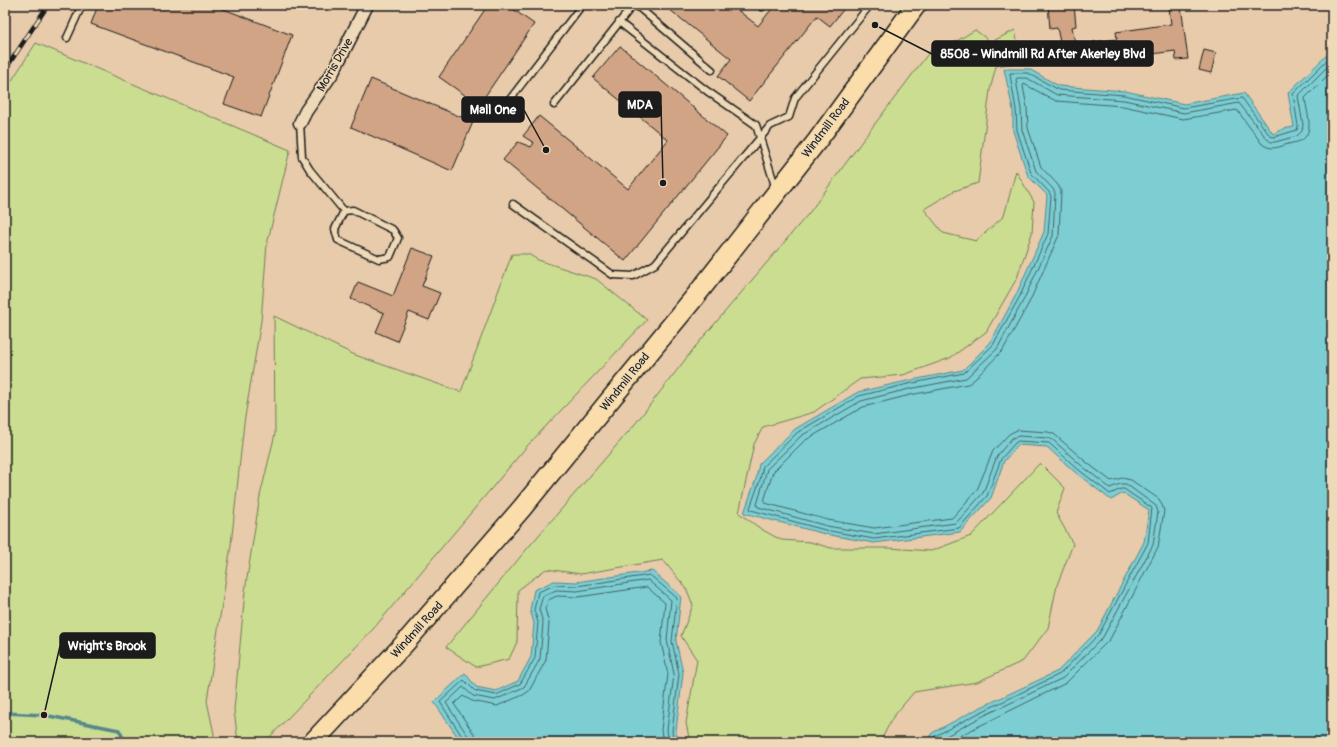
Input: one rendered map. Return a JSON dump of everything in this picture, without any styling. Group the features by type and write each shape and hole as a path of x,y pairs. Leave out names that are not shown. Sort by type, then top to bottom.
{"main road":[{"name":"Windmill Road","path":"314,742 405,643 522,508 694,298 817,141 916,5"}],"street":[{"name":"Morris Drive","path":"300,123 306,111 333,72 367,5"}],"lane":[{"path":"67,38 82,5"},
{"path":"498,115 582,5"},
{"path":"554,105 633,5"},
{"path":"636,5 712,70"},
{"path":"513,204 613,275 633,276 655,264 770,126 789,117 795,98 870,5"},
{"path":"619,22 707,91 756,126 777,193"},
{"path":"300,123 302,157 310,170 344,211"},
{"path":"353,210 393,230 398,238 390,257 379,259 338,240 335,229 344,211 353,210"}],"green space":[{"path":"975,30 991,42 1015,30 1021,62 996,66 990,90 978,183 954,191 924,209 943,233 976,241 1004,216 1016,171 1034,202 1032,233 1017,278 986,332 950,358 903,375 860,379 814,412 763,427 754,444 739,513 761,529 781,540 810,542 831,548 889,548 931,551 971,536 1040,463 1065,488 1056,513 1073,544 1057,585 1048,628 1023,661 977,682 914,692 893,717 880,742 690,742 686,723 697,660 681,636 693,605 686,588 663,560 581,574 546,569 518,590 517,642 509,659 476,667 446,647 526,550 635,424 695,347 809,213 937,42 947,47"},
{"path":"36,43 290,150 267,244 261,321 244,423 231,545 207,701 214,734 213,742 5,742 5,91"},
{"path":"512,254 528,254 538,260 596,279 647,320 528,445 374,628 265,742 238,742 234,710 245,591 260,496 275,434 274,316 355,355 461,392"}],"water":[{"path":"1332,50 1332,742 925,742 932,733 977,709 1058,671 1097,631 1144,542 1149,510 1123,493 1111,500 1076,473 1047,447 1018,445 1004,461 991,498 960,532 874,543 825,534 744,513 756,479 759,464 795,429 858,392 963,370 990,343 1016,295 1044,232 1047,195 1028,176 1013,131 1013,110 1004,69 1029,69 1059,86 1125,91 1184,104 1244,93 1273,134 1283,129 1294,127 1288,93"},
{"path":"652,571 681,596 676,641 683,673 676,731 678,742 461,742 434,702 465,673 476,687 496,691 518,681 531,657 534,623 530,610 534,590 554,581 576,582"}],"building":[{"path":"98,5 213,5 292,35 261,117 224,104 234,77 91,24"},
{"path":"488,5 507,5 534,24 479,105 439,77"},
{"path":"664,5 731,5 758,26 775,5 847,5 830,26 817,16 749,101 718,76 731,59"},
{"path":"1048,5 1074,5 1076,26 1072,27 1077,53 1063,56 1057,28 1050,29"},
{"path":"1181,6 1188,59 1176,60 1175,51 1144,55 1144,49 1114,53 1115,56 1095,59 1093,42 1117,39 1116,32 1171,24 1169,8"},
{"path":"620,46 727,136 625,261 503,160 518,142 531,147 534,143 523,136 539,116 628,189 668,140 593,78"},
{"path":"1204,50 1216,53 1211,73 1199,70"},
{"path":"371,79 473,122 452,171 351,127"},
{"path":"412,248 434,256 422,286 440,293 429,320 409,312 397,341 376,332 384,313 351,299 358,282 393,296"}],"waterway":[{"path":"5,713 44,715 119,730 125,742"}],"railway":[{"path":"5,11 7,5"},
{"path":"5,70 48,5"}],"place":[{"name":"8508 - Windmill Rd After Akerley Blvd","path":"875,25"},
{"name":"Mall One","path":"546,150"},
{"name":"MDA","path":"663,183"},
{"name":"Wright's Brook","path":"44,715"}]}
